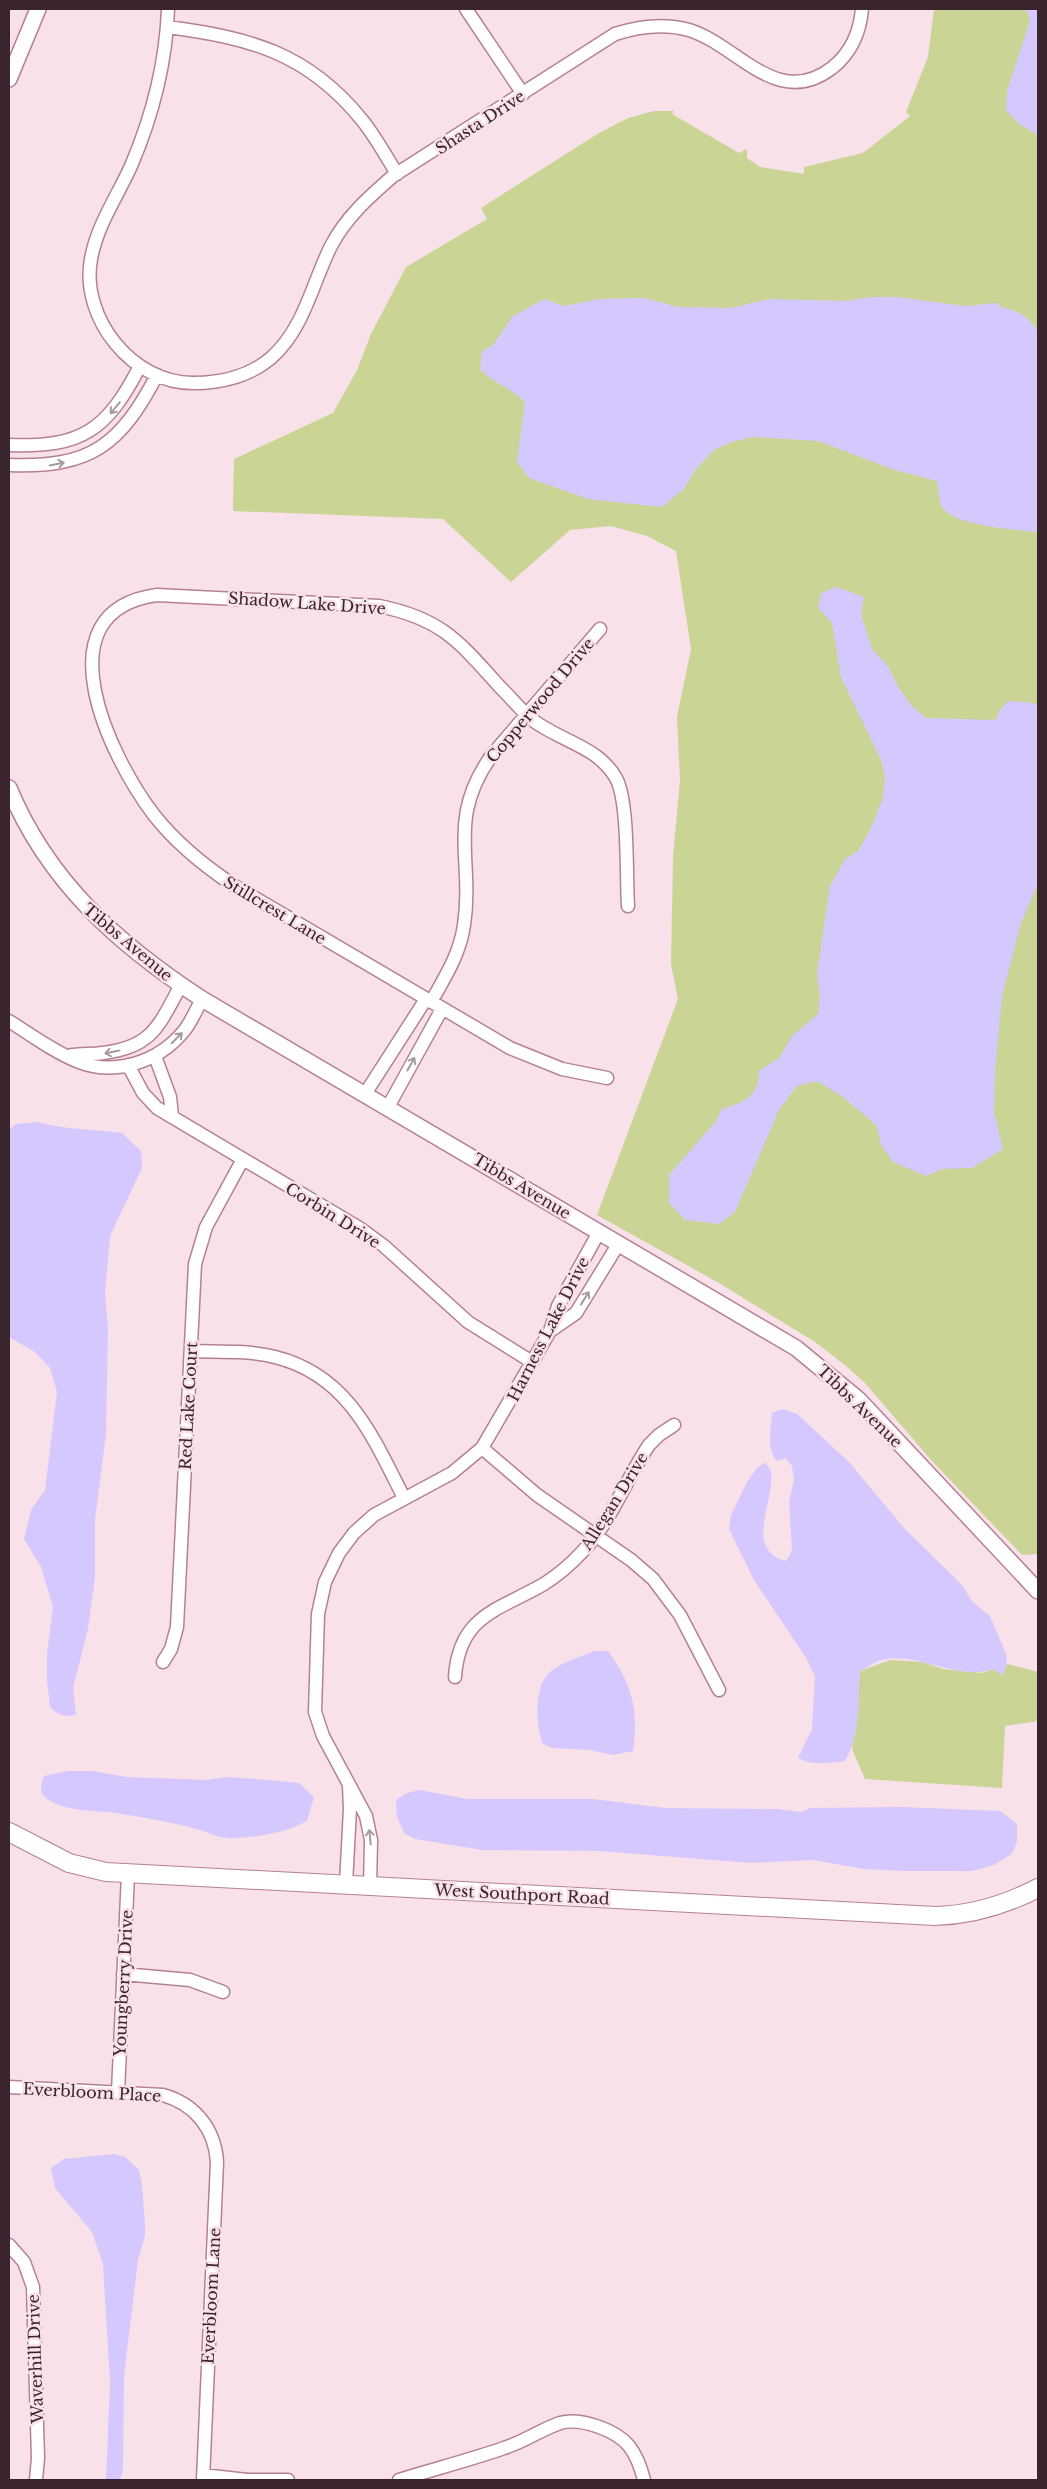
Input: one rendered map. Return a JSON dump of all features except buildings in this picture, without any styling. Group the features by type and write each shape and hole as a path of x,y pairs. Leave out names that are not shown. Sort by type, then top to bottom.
{"main road":[{"name":"West Southport Road","path":"9,1832 69,1863 106,1872 128,1874 935,1916 987,1909 1010,1902 1038,1888"}],"street":[{"path":"9,79 38,9"},
{"name":"Shasta Drive","path":"168,9 168,27 158,81 147,124 131,165 98,231 90,260 90,288 99,318 114,343 140,366 157,375 190,383 216,383 249,372 270,358 287,340 298,322 331,246 343,226 361,204 397,174 615,34 638,27 662,25 688,30 707,36 758,71 781,81 800,80 823,75 842,60 854,41 862,9"},
{"path":"466,9 523,94"},
{"path":"168,27 230,36 259,45 296,62 336,93 362,120 397,174"},
{"path":"9,445 37,446 58,444 90,430 114,410 140,366"},
{"path":"9,465 58,464 96,450 116,436 132,419 157,375"},
{"name":"Shadow Lake Drive","path":"112,615 134,600 157,595 391,608 419,616 446,632 463,646 526,714 537,723 594,753 606,764 616,778 622,793 628,906"},
{"name":"Stillcrest Lane","path":"112,615 102,628 94,646 91,666 101,714 119,759 155,816 194,858 220,877 526,1056 562,1069 608,1078"},
{"name":"Copperwood Drive","path":"388,1107 433,1003 453,963 463,931 466,905 464,828 470,796 488,760 600,629"},
{"name":"Tibbs Avenue","path":"9,788 36,842 79,900 156,969 202,999 773,1334 822,1367 858,1400 1038,1591"},
{"path":"68,1056 79,1053 102,1054 139,1044 155,1031 181,986"},
{"path":"9,1022 68,1056 96,1066 133,1064 165,1050 183,1032 202,999"},
{"name":"Copperwood Drive","path":"365,1094 433,1003"},
{"name":"Corbin Drive","path":"132,1046 133,1064 145,1096 158,1108 361,1229 384,1246 468,1322 532,1362"},
{"path":"154,1056 170,1097 172,1116"},
{"name":"Red Lake Court","path":"163,1662 171,1649 176,1627 194,1271 199,1244 209,1220 242,1159"},
{"name":"Harness Lake Drive","path":"370,1886 370,1830 363,1809 323,1736 315,1712 314,1686 320,1602 330,1570 350,1538 374,1515 452,1473 482,1448 550,1331 558,1306 599,1232"},
{"path":"550,1331 576,1313 619,1243"},
{"path":"191,1351 273,1356 296,1363 320,1377 347,1400 364,1420 404,1498"},
{"name":"Allegan Drive","path":"456,1677 460,1647 476,1623 493,1610 557,1575 582,1552 595,1536 649,1445 659,1435 674,1425"},
{"path":"482,1448 537,1495 643,1570 664,1592 680,1615 719,1690"},
{"path":"346,1884 350,1804 349,1785"},
{"name":"Youngberry Drive","path":"118,2092 128,1874"},
{"path":"123,1974 190,1980 223,1992"},
{"name":"Everbloom Place","path":"9,2087 167,2096 180,2101 199,2116"},
{"name":"Everbloom Lane","path":"199,2116 212,2137 217,2162 203,2478"},
{"name":"Waverhill Drive","path":"9,2245 24,2262 34,2287 38,2458 36,2480"},
{"path":"399,2480 507,2448 539,2431 563,2422 587,2424 609,2430 629,2445 638,2460 644,2480"},
{"path":"203,2478 288,2480"}],"green space":[{"path":"934,9 1038,9 1038,1554 1022,1555 932,1461 865,1383 846,1366 815,1342 719,1283 597,1215 678,999 671,964 673,857 680,780 677,717 691,649 676,551 647,536 611,526 570,530 511,582 443,519 233,511 234,459 333,413 357,370 371,334 406,267 487,219 481,208 599,133 628,118 654,111 674,111 672,114 739,153 747,149 747,158 760,167 804,174 804,167 863,153 910,116 906,112 928,57"},
{"path":"890,1660 923,1662 943,1669 982,1673 993,1669 1003,1675 1007,1664 1038,1672 1038,1721 1005,1726 1002,1788 865,1779 852,1749 860,1671"}],"shaded area":[{"path":"1026,9 1038,9 1038,135 1019,124 1006,110 1007,91 1030,21"},
{"path":"871,297 897,297 965,306 997,303 1001,307 1022,315 1034,326 1038,332 1038,532 986,526 959,519 942,507 937,481 895,470 818,441 754,437 731,442 714,450 695,470 684,489 662,507 588,499 529,478 517,462 525,402 480,369 482,351 493,345 512,317 544,299 564,306 600,299 644,298 678,307 730,308 770,299 846,301"},
{"path":"837,587 864,597 861,615 872,649 888,666 898,687 911,705 926,718 995,720 1001,708 1009,701 1034,703 1038,706 1038,883 1021,923 1002,996 995,1071 994,1112 1003,1149 972,1168 942,1169 926,1176 893,1162 881,1145 877,1126 843,1097 817,1081 797,1086 779,1110 735,1212 719,1224 685,1220 669,1203 669,1175 716,1121 722,1109 744,1101 753,1093 759,1071 780,1057 792,1036 818,1014 820,997 817,974 830,886 845,859 858,851 870,830 883,798 885,778 881,760 841,677 832,623 818,608 821,593"},
{"path":"38,1122 70,1128 122,1133 141,1151 142,1168 110,1236 105,1294 108,1328 106,1434 95,1520 95,1577 88,1629 73,1688 76,1715 72,1716 59,1714 50,1707 47,1653 53,1607 41,1567 24,1539 31,1510 45,1490 57,1392 50,1368 35,1352 9,1337 9,1129 16,1124"},
{"path":"782,1409 797,1414 849,1462 904,1528 961,1584 973,1602 990,1616 1006,1654 1007,1664 1003,1675 993,1669 965,1672 910,1659 895,1658 878,1661 860,1671 856,1729 854,1740 845,1761 815,1763 798,1758 812,1729 815,1676 805,1656 754,1580 729,1529 731,1515 748,1480 757,1468 766,1462 771,1472 771,1485 763,1536 766,1546 773,1555 786,1561 792,1551 789,1501 794,1480 792,1466 786,1458 777,1461 771,1451 770,1444 772,1413"},
{"path":"594,1651 608,1651 628,1686 632,1698 635,1723 633,1751 613,1755 590,1750 552,1748 542,1743 537,1715 539,1695 545,1678 551,1671 561,1665"},
{"path":"68,1771 92,1771 127,1777 207,1780 226,1777 299,1783 314,1797 307,1821 299,1825 272,1834 228,1838 158,1820 72,1809 45,1797 41,1790 44,1776"},
{"path":"420,1790 467,1799 593,1799 666,1808 777,1809 801,1812 810,1808 903,1807 1000,1811 1017,1824 1017,1841 1012,1854 994,1865 972,1871 864,1869 813,1860 751,1863 599,1851 482,1850 415,1839 404,1833 397,1817 396,1800 407,1793"},
{"path":"114,2154 125,2157 139,2170 142,2185 145,2236 138,2260 124,2376 123,2469 120,2480 106,2480 110,2383 103,2264 92,2232 55,2188 51,2168 64,2159"}]}
